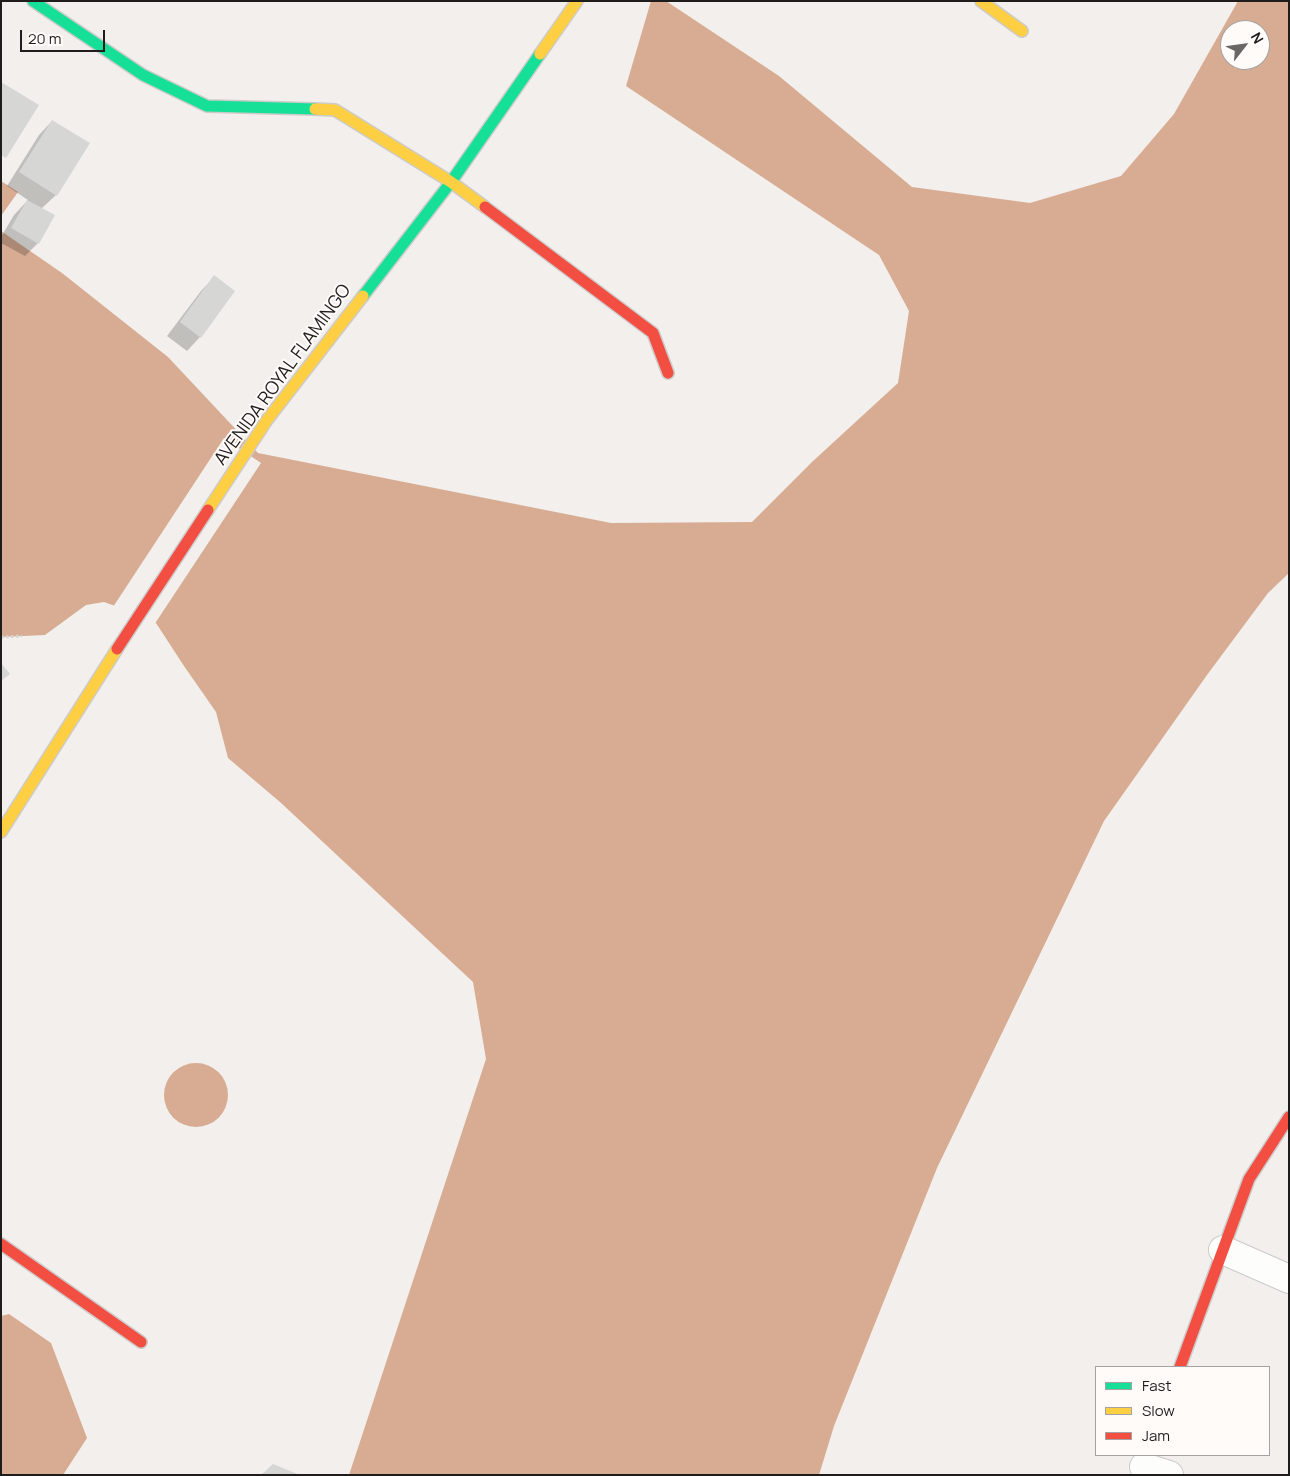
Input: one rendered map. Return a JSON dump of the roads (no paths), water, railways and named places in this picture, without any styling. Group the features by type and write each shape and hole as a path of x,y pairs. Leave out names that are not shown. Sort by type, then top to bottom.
{"street":[{"path":"32,1 143,75 207,106 335,110 451,182 653,333 668,373"},
{"name":"AVENIDA ROYAL FLAMINGO","path":"1,832 91,689 267,420 451,182 577,1"},
{"path":"981,1 1022,31"},
{"path":"1180,1366 1249,1179 1289,1116"},
{"path":"1,1244 141,1342"},
{"path":"1223,1250 1289,1280"}]}
